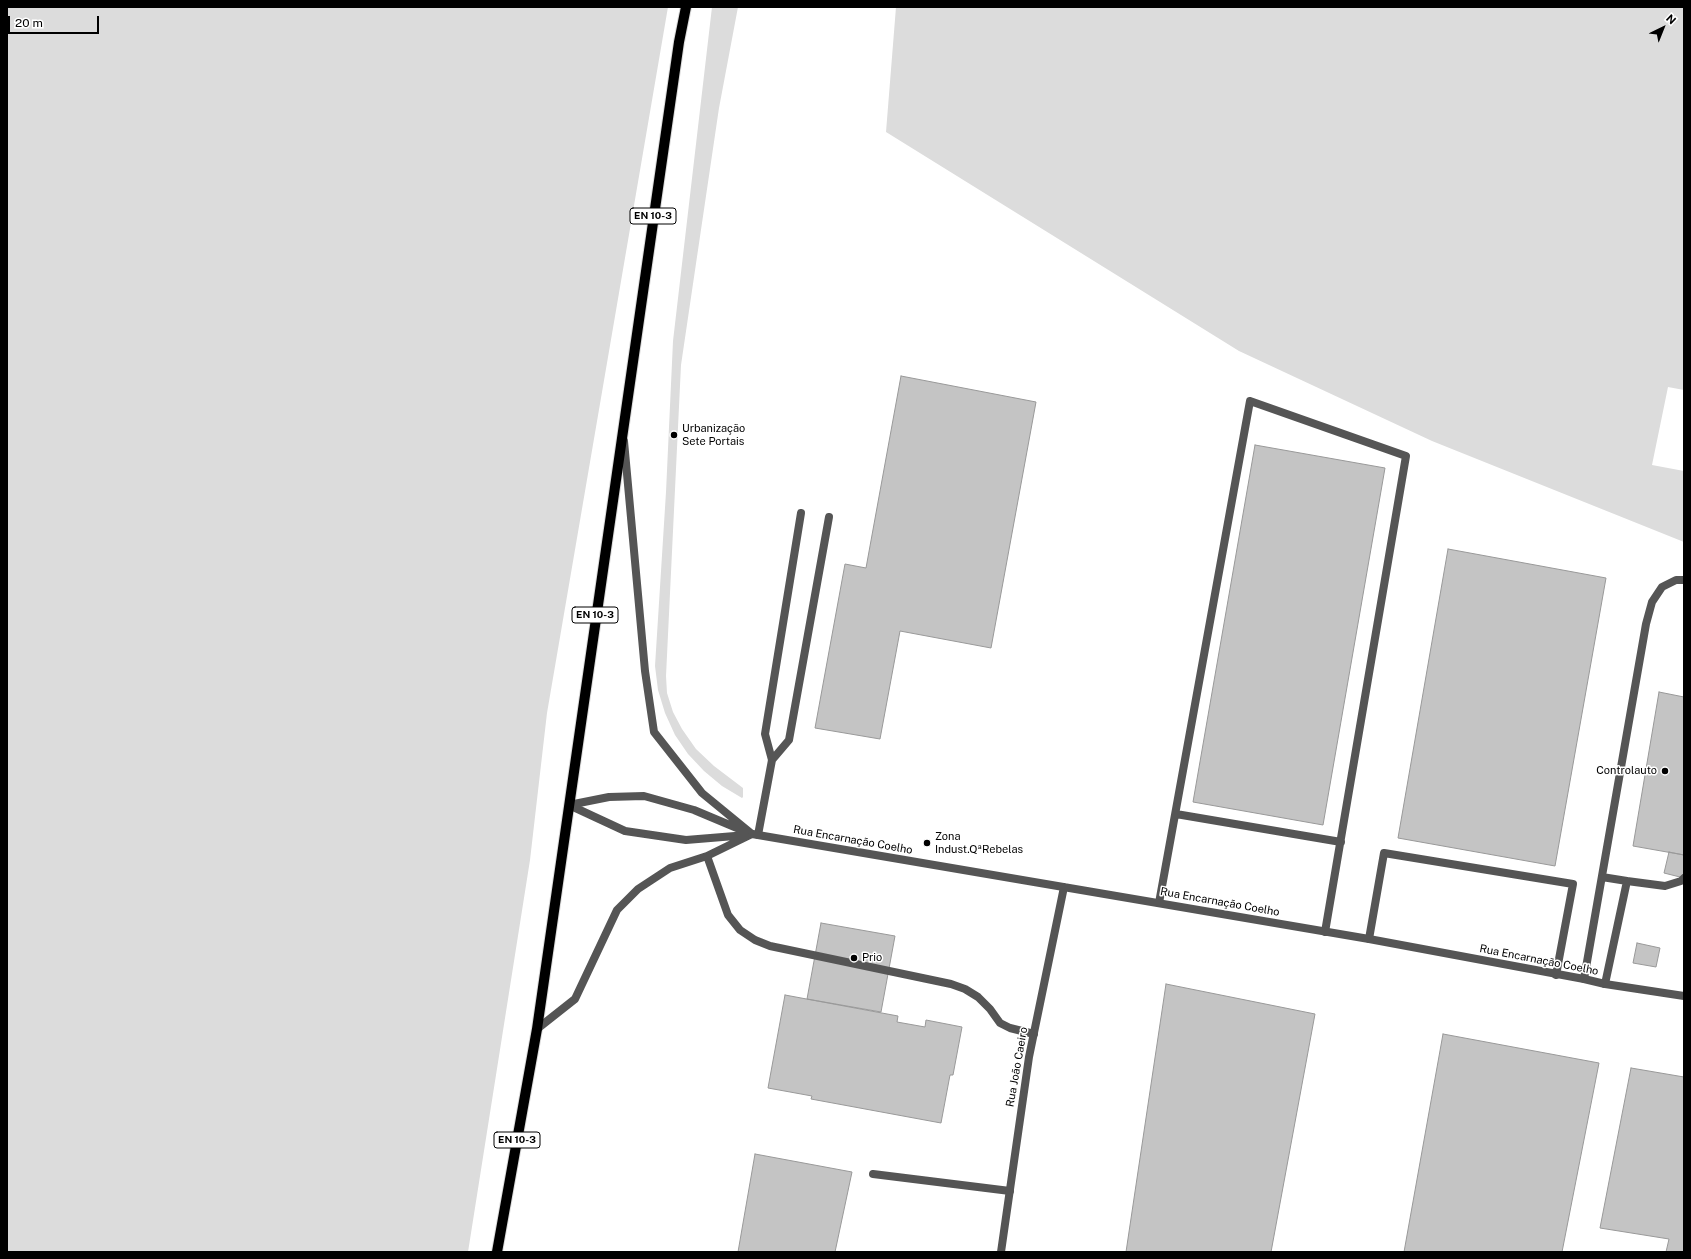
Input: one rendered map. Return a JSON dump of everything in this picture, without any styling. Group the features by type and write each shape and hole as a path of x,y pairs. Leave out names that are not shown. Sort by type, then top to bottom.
{"main road":[{"name":"EN 10-3","path":"497,1252 537,1029 678,42 686,7"}],"street":[{"path":"1159,903 1250,401 1406,456 1326,932"},
{"path":"623,426 645,671 654,732 702,793 755,835"},
{"path":"772,760 765,734 801,513"},
{"path":"755,835 772,760 789,740 829,518"},
{"path":"1584,979 1646,624 1652,602 1662,587 1676,580 1684,580"},
{"name":"Rua Encarnação Coelho","path":"569,804 610,797 644,796 694,810 755,835 1159,903 1326,932 1605,984 1684,996"},
{"name":"Rua Encarnação Coelho","path":"569,804 625,831 686,840 755,835"},
{"path":"1176,814 1341,842"},
{"path":"537,1029 575,1000 617,910 638,888 670,868 707,856 755,835"},
{"path":"1369,940 1384,853 1573,884 1556,974"},
{"path":"707,856 728,915 740,930 755,940 770,946 950,984 965,989 978,997 990,1009 1000,1023 1010,1028 1034,1034"},
{"path":"1602,877 1665,886 1681,881 1684,878"},
{"path":"1605,984 1627,881"},
{"name":"Rua João Caeiro","path":"1001,1252 1029,1057 1064,887"},
{"path":"873,1174 1010,1191"}],"shaded area":[{"path":"7,7 668,7 547,713 530,860 468,1252 7,1252"},
{"path":"712,7 738,7 719,108 681,365 666,676 667,693 673,712 682,729 696,749 714,766 743,788 742,798 722,786 704,771 688,754 675,735 665,713 658,690 655,666 666,492 673,341"},
{"path":"896,7 1684,7 1684,390 1668,387 1652,465 1684,471 1684,542 1432,441 1239,351 886,132"}],"building":[{"path":"901,376 1036,402 991,648 900,631 880,739 815,728 845,564 866,568"},
{"path":"1255,445 1385,468 1323,825 1193,802"},
{"path":"1448,549 1606,578 1555,866 1398,838"},
{"name":"Controlauto","path":"1659,692 1684,697 1684,855 1633,846"},
{"path":"1669,852 1684,855 1684,878 1664,873"},
{"path":"821,923 895,936 881,1012 807,999"},
{"path":"1637,943 1660,948 1656,967 1633,963"},
{"path":"1166,984 1315,1014 1271,1252 1126,1252"},
{"path":"785,995 898,1016 897,1022 925,1027 926,1020 962,1027 953,1075 950,1075 941,1123 811,1099 812,1096 768,1088"},
{"path":"1443,1034 1599,1063 1562,1252 1404,1252"},
{"path":"1631,1068 1684,1077 1684,1252 1666,1252 1669,1239 1600,1228"},
{"path":"755,1154 852,1172 835,1252 738,1252"}],"place":[{"name":"Urbanização Sete Portais","path":"674,435"},
{"name":"Controlauto","path":"1665,771"},
{"name":"Zona Indust.QªRebelas","path":"927,843"},
{"name":"Prio","path":"854,958"}]}
